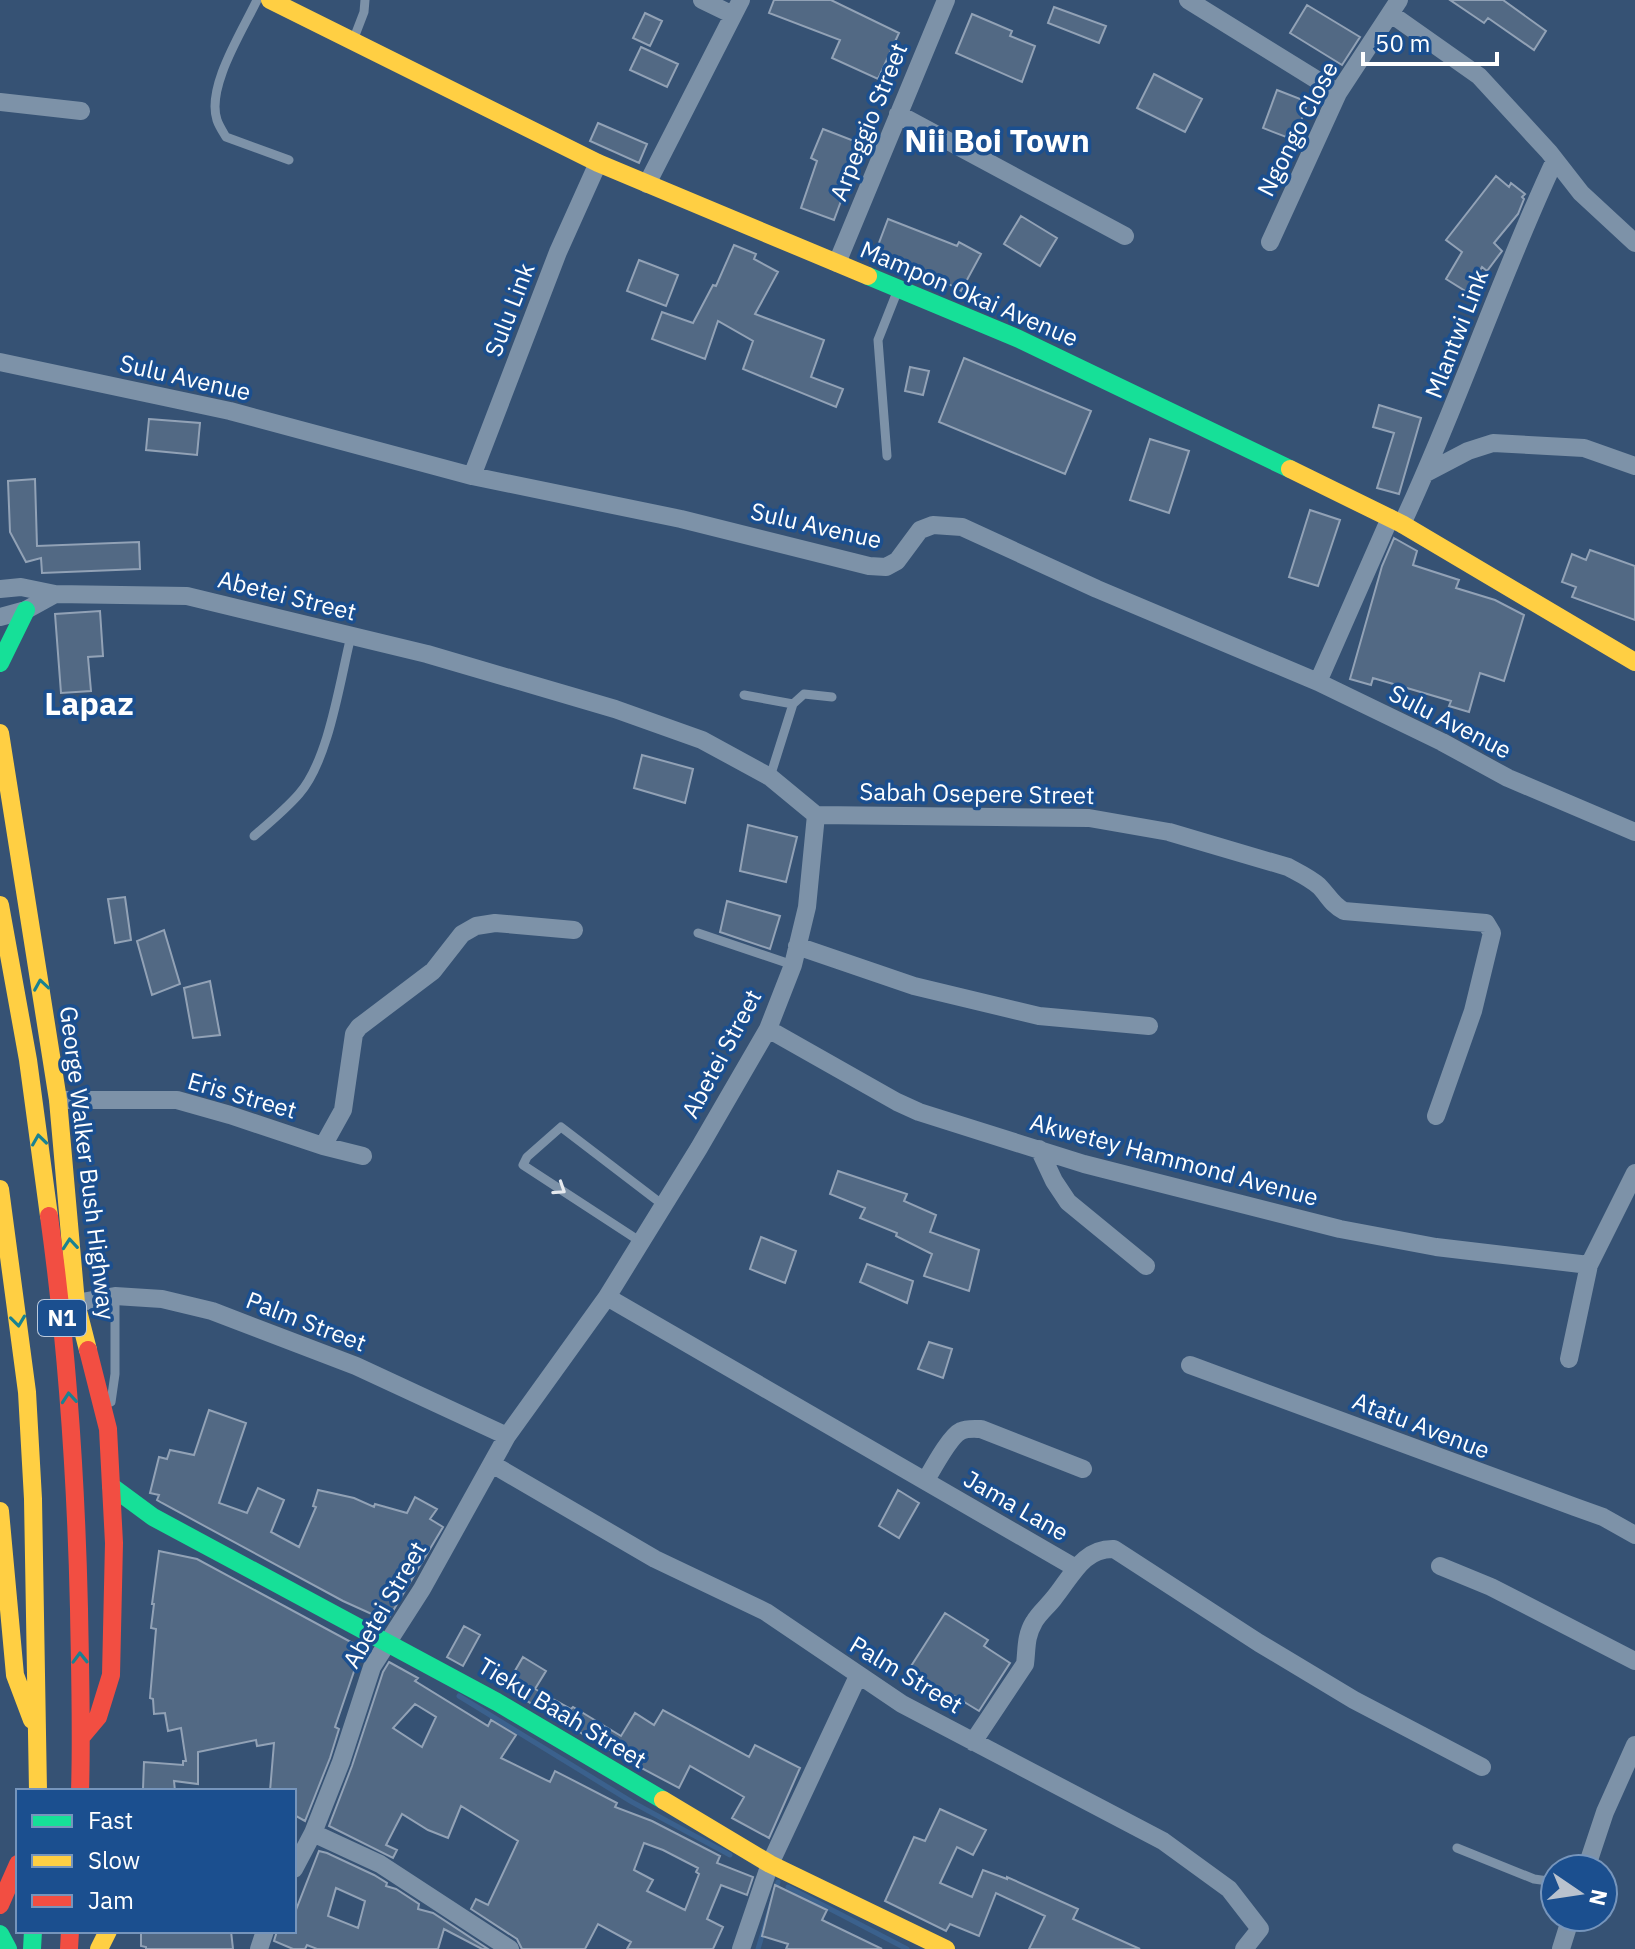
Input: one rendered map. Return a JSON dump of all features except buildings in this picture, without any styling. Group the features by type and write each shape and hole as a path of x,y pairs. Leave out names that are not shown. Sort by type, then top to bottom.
{"main road":[{"name":"Mampon Okai Avenue","path":"270,0 598,163 1019,339 1396,521 1635,662"},
{"path":"0,663 26,610"},
{"name":"George Walker Bush Highway","path":"0,733 58,1100 76,1303 108,1429 111,1486 134,1530 111,1675 98,1717 82,1736"},
{"name":"George Walker Bush Highway","path":"0,905 28,1060 59,1287 76,1481 82,1736 80,1789"},
{"name":"N1","path":"0,1189 27,1392 33,1499 38,1789"},
{"name":"Tieku Baah Street","path":"111,1486 134,1530 389,1641 770,1864 946,1949"},
{"path":"0,1511 15,1675 38,1738"},
{"path":"0,1905 10,1873"},
{"path":"0,1934 8,1949"}],"street":[{"path":"647,184 737,8 702,0"},
{"name":"Arpeggio Street","path":"837,263 946,0"},
{"path":"1188,0 1338,93"},
{"path":"1395,7 1479,76 1581,193 1635,243"},
{"name":"Ngongo Close","path":"1270,242 1338,93 1395,7"},
{"path":"0,102 81,111"},
{"path":"898,114 1125,236"},
{"name":"Mlantwi Link","path":"1318,682 1396,521 1426,473 1523,230 1555,160"},
{"name":"Sulu Link","path":"472,476 558,252 598,163"},
{"name":"Sulu Avenue","path":"8,364 230,411 472,476 681,519 869,566 886,567 897,561 920,530 933,525 962,527 1097,589 1318,682 1508,778 1635,832"},
{"path":"1426,473 1468,451 1493,443 1584,448 1635,466"},
{"name":"Abetei Street","path":"0,589 21,587 55,594 187,596 427,654 615,709 702,740 770,777 816,815 811,878 793,965 768,1029 607,1297 507,1436 422,1589 372,1667 341,1762 313,1833 296,1865"},
{"name":"Abetei Street","path":"0,617 26,610 55,594"},
{"name":"Sabah Osepere Street","path":"816,815 1089,818 1169,832 1288,867 1304,875 1344,911 1486,923 1491,928 1491,937 1473,1011 1436,1116"},
{"path":"323,1146 343,1110 354,1034 433,971 462,934 476,926 495,923 574,930"},
{"path":"797,946 914,986 1039,1016 1149,1026"},
{"name":"Akwetey Hammond Avenue","path":"768,1029 919,1112 1084,1164 1340,1229 1436,1247 1589,1265"},
{"name":"Eris Street","path":"58,1100 177,1100 363,1156"},
{"path":"1039,1149 1068,1202 1146,1266"},
{"path":"1569,1359 1589,1265 1635,1173"},
{"name":"Palm Street","path":"76,1303 115,1296 162,1299 239,1320 356,1366 507,1436"},
{"name":"Jama Lane","path":"607,1297 1074,1567 1101,1549 1114,1549 1340,1692 1482,1767"},
{"name":"Atatu Avenue","path":"1190,1365 1603,1517 1635,1535"},
{"path":"926,1480 954,1436 961,1430 971,1429 981,1429 1083,1469"},
{"name":"Palm Street","path":"492,1464 655,1559 766,1612 902,1704 1163,1841 1229,1889 1260,1929 1244,1949"},
{"path":"1440,1566 1491,1587 1635,1661"},
{"path":"973,1742 1025,1664 1024,1650 1034,1622 1074,1567"},
{"path":"741,1949 770,1864 858,1676"},
{"path":"1591,1853 1605,1812 1635,1745"},
{"path":"313,1833 380,1864 510,1949"}],"lane":[{"path":"257,0 223,71 215,100 217,120 226,137 289,160"},
{"path":"353,41 364,12 365,0"},
{"path":"887,456 878,340 898,289"},
{"path":"254,836 300,794 311,777 327,733 351,636"},
{"path":"770,777 793,704 804,694 832,697"},
{"path":"744,695 793,704"},
{"path":"698,933 793,965"},
{"path":"641,1242 523,1165 527,1157 561,1127 663,1205"},
{"path":"108,1429 115,1374 115,1296"},
{"path":"1457,1848 1539,1880"}],"waterway":[{"path":"459,1696 632,1802 730,1855"},
{"path":"758,1949 778,1882"},
{"path":"788,1887 907,1949"}],"traffic: fast":[{"path":"868,276 1019,339 1290,469"},
{"path":"0,663 26,610"},
{"path":"111,1486 153,1517 497,1702 663,1800"},
{"path":"32,1949 33,1933"},
{"path":"0,1934 8,1949"}],"traffic: slow":[{"path":"270,0 598,163 868,276"},
{"path":"1290,469 1402,524 1635,662"},
{"path":"0,733 58,1100 76,1303 88,1350"},
{"path":"0,905 28,1060 49,1216"},
{"path":"0,1189 27,1392 33,1499 38,1789"},
{"path":"0,1511 15,1675 32,1720"},
{"path":"663,1800 770,1864 946,1949"},
{"path":"99,1949 107,1933"}],"traffic: jam":[{"path":"49,1216 66,1363 76,1510 80,1789"},
{"path":"82,1736 98,1717 111,1675 114,1543 108,1429 88,1350"},
{"path":"0,1905 16,1869"},
{"path":"69,1949 70,1933"}],"district":[{"name":"Nii Boi Town","path":"997,141"},
{"name":"Lapaz","path":"89,704"}]}
